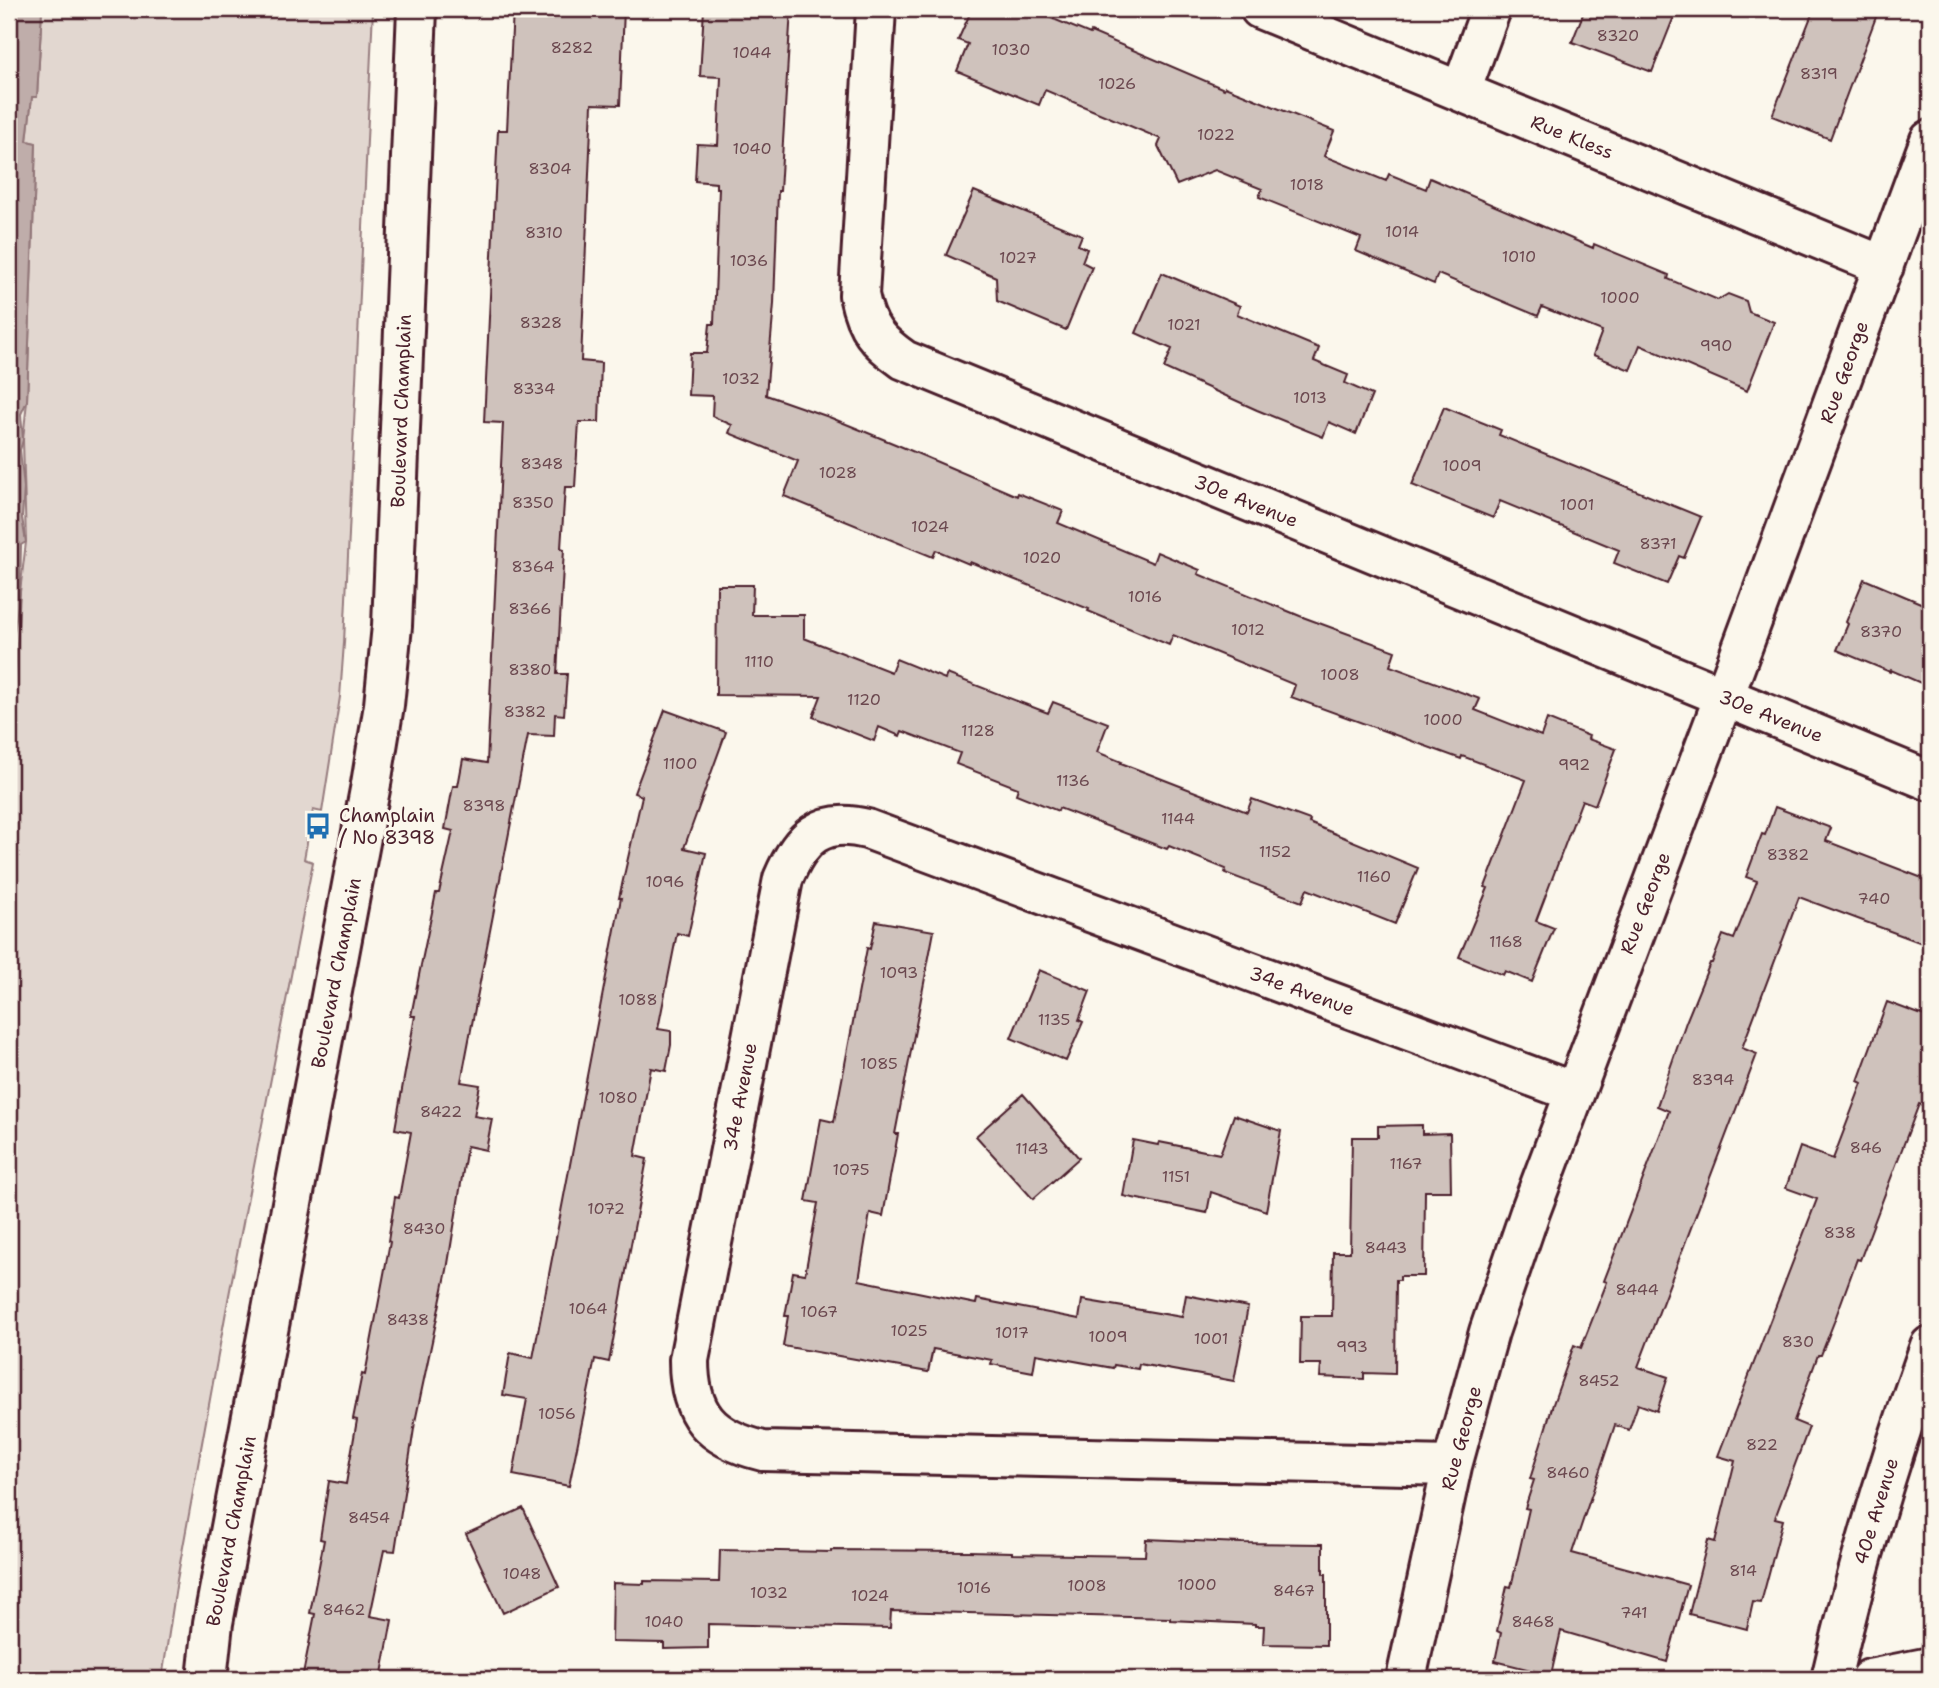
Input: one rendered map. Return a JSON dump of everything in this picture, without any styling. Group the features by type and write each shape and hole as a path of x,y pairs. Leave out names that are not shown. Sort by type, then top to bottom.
{"street":[{"name":"Boulevard Champlain","path":"207,1679 213,1623 358,857 384,705 393,612 417,9"},
{"name":"30e Avenue","path":"876,9 859,295 863,315 871,331 884,346 904,360 1930,781"},
{"name":"Rue Kless","path":"1260,9 1884,266"},
{"path":"1461,91 1491,9"},
{"name":"Rue George","path":"1406,1679 1452,1466 1489,1332 1574,1092 1930,140"},
{"name":"34e Avenue","path":"1452,1466 763,1451 742,1446 723,1437 707,1423 695,1405 689,1384 689,1360 783,879 792,857 815,833 832,826 850,824 1574,1092"},
{"name":"40e Avenue","path":"1831,1679 1871,1524 1930,1346"},
{"path":"1870,1679 1930,1667"}],"shaded area":[{"path":"9,9 42,9 37,97 32,97 27,141 36,143 27,401 21,414 23,440 20,450 24,488 22,518 26,542 21,545 20,592 13,640 15,679 9,714"},
{"path":"42,9 373,9 340,697 322,812 313,810 304,859 313,862 229,1295 177,1580 162,1679 9,1679 9,722 26,542 23,440 27,401 36,143 27,141 32,96 37,96"}],"building":[{"path":"513,9 624,9 620,105 592,104 581,361 601,363 599,422 579,422 575,487 565,487 557,674 567,674 564,715 555,714 554,736 528,735 461,1082 480,1085 474,1116 492,1119 486,1150 467,1146 447,1270 415,1422 395,1551 384,1550 370,1616 392,1620 381,1679 302,1679 315,1614 310,1613 324,1540 320,1539 329,1481 346,1484 357,1420 353,1419 362,1374 365,1375 390,1242 395,1197 399,1198 411,1132 395,1129 415,1016 411,1016 436,893 439,893 453,831 445,829 453,786 458,786 463,759 487,763 503,423 484,422 498,130 507,130"},
{"path":"704,9 791,9 778,191 774,304 766,395 829,417 1017,496 1018,493 1063,511 1058,523 1153,563 1157,552 1200,570 1198,574 1395,651 1390,666 1480,699 1475,710 1541,736 1547,719 1616,749 1595,805 1582,800 1536,921 1554,928 1532,982 1505,971 1503,975 1459,957 1488,888 1485,887 1526,780 1291,697 1295,685 1173,635 1169,645 1088,611 1089,609 970,562 969,564 936,550 933,557 784,496 798,461 729,433 732,425 712,416 713,396 688,395 690,353 707,353 710,324 714,324 719,188 716,188 716,183 695,181 697,144 718,145 721,77 700,76"},
{"path":"972,9 1029,9 1090,34 1091,32 1224,89 1225,87 1334,131 1324,156 1386,181 1389,174 1426,189 1430,178 1593,248 1594,244 1669,275 1668,279 1718,300 1728,294 1746,301 1749,312 1774,322 1747,391 1640,345 1630,370 1593,355 1602,331 1542,307 1538,316 1438,274 1434,284 1356,251 1361,238 1259,197 1262,189 1215,170 1177,185 1158,146 1161,139 1045,90 1039,105 957,71 968,44 958,40"},
{"path":"1585,9 1677,9 1652,72 1572,42"},
{"path":"1814,9 1879,9 1830,139 1772,116"},
{"path":"974,191 1082,235 1078,245 1087,249 1082,262 1092,267 1066,330 997,301 996,277 946,255"},
{"path":"1162,273 1240,306 1237,314 1319,348 1314,361 1348,375 1345,383 1372,395 1356,434 1329,422 1323,437 1164,368 1172,349 1136,333"},
{"path":"1444,407 1501,430 1499,435 1701,517 1684,558 1679,556 1667,584 1614,563 1619,550 1500,501 1493,518 1412,485"},
{"path":"1864,579 1930,607 1930,687 1837,650"},
{"path":"717,585 753,585 752,615 804,615 804,638 891,672 896,659 945,679 947,674 1048,713 1053,702 1108,723 1097,752 1247,812 1252,799 1310,820 1309,823 1418,868 1395,924 1307,889 1302,902 1225,873 1226,869 1169,846 1167,849 1059,808 1058,811 1016,794 1018,788 956,764 960,753 902,731 900,736 879,727 874,741 813,717 821,696 716,695"},
{"path":"665,710 726,732 684,848 706,853 688,936 677,933 658,1029 671,1031 671,1045 666,1071 651,1068 635,1156 647,1159 609,1362 595,1359 569,1486 513,1475 527,1399 503,1395 510,1353 533,1358 619,898 642,796 634,793"},
{"path":"1775,807 1831,828 1826,841 1930,881 1930,946 1799,897 1742,1048 1757,1054 1638,1367 1668,1377 1657,1411 1638,1404 1629,1430 1615,1425 1572,1553 1688,1585 1667,1662 1561,1631 1551,1675 1495,1661 1501,1633 1497,1631 1507,1586 1511,1587 1529,1509 1525,1508 1534,1480 1530,1479 1553,1404 1574,1345 1581,1348 1669,1111 1657,1106 1686,1022 1723,935 1734,939 1757,881 1746,877"},
{"path":"876,921 934,931 895,1134 898,1134 883,1216 870,1213 859,1280 976,1304 977,1299 1079,1319 1082,1300 1182,1317 1186,1295 1248,1307 1234,1381 1139,1364 1138,1369 1114,1365 1113,1368 1036,1354 1033,1372 991,1364 992,1360 933,1349 928,1372 783,1346 793,1272 805,1274 818,1203 806,1201 821,1119 834,1122 867,948 870,949"},
{"path":"1039,970 1090,991 1079,1020 1083,1022 1066,1061 1011,1038"},
{"path":"1887,1002 1930,1018 1930,1108 1919,1104 1860,1260 1857,1259 1794,1421 1809,1427 1775,1518 1783,1520 1761,1603 1753,1602 1747,1629 1689,1614 1708,1540 1715,1542 1735,1461 1718,1456 1817,1199 1786,1188 1800,1147 1833,1159 1862,1083 1858,1081"},
{"path":"1023,1094 1079,1158 1033,1199 976,1136"},
{"path":"1234,1115 1281,1131 1266,1211 1211,1192 1207,1213 1123,1196 1133,1140 1158,1145 1159,1142 1220,1154"},
{"path":"1422,1125 1422,1134 1450,1133 1451,1191 1425,1191 1424,1276 1400,1276 1400,1280 1396,1280 1395,1374 1364,1373 1364,1379 1320,1377 1321,1364 1300,1364 1301,1316 1332,1316 1333,1252 1350,1252 1352,1137 1378,1137 1378,1126"},
{"path":"523,1508 559,1587 503,1613 466,1534"},
{"path":"1146,1539 1323,1544 1323,1574 1326,1574 1326,1645 1263,1644 1264,1626 1255,1624 1170,1618 891,1611 890,1628 708,1624 708,1648 664,1649 664,1643 612,1642 613,1583 719,1582 720,1550 968,1551 1145,1556"}],"place":[{"name":"Champlain / No 8398","path":"318,826"}]}
